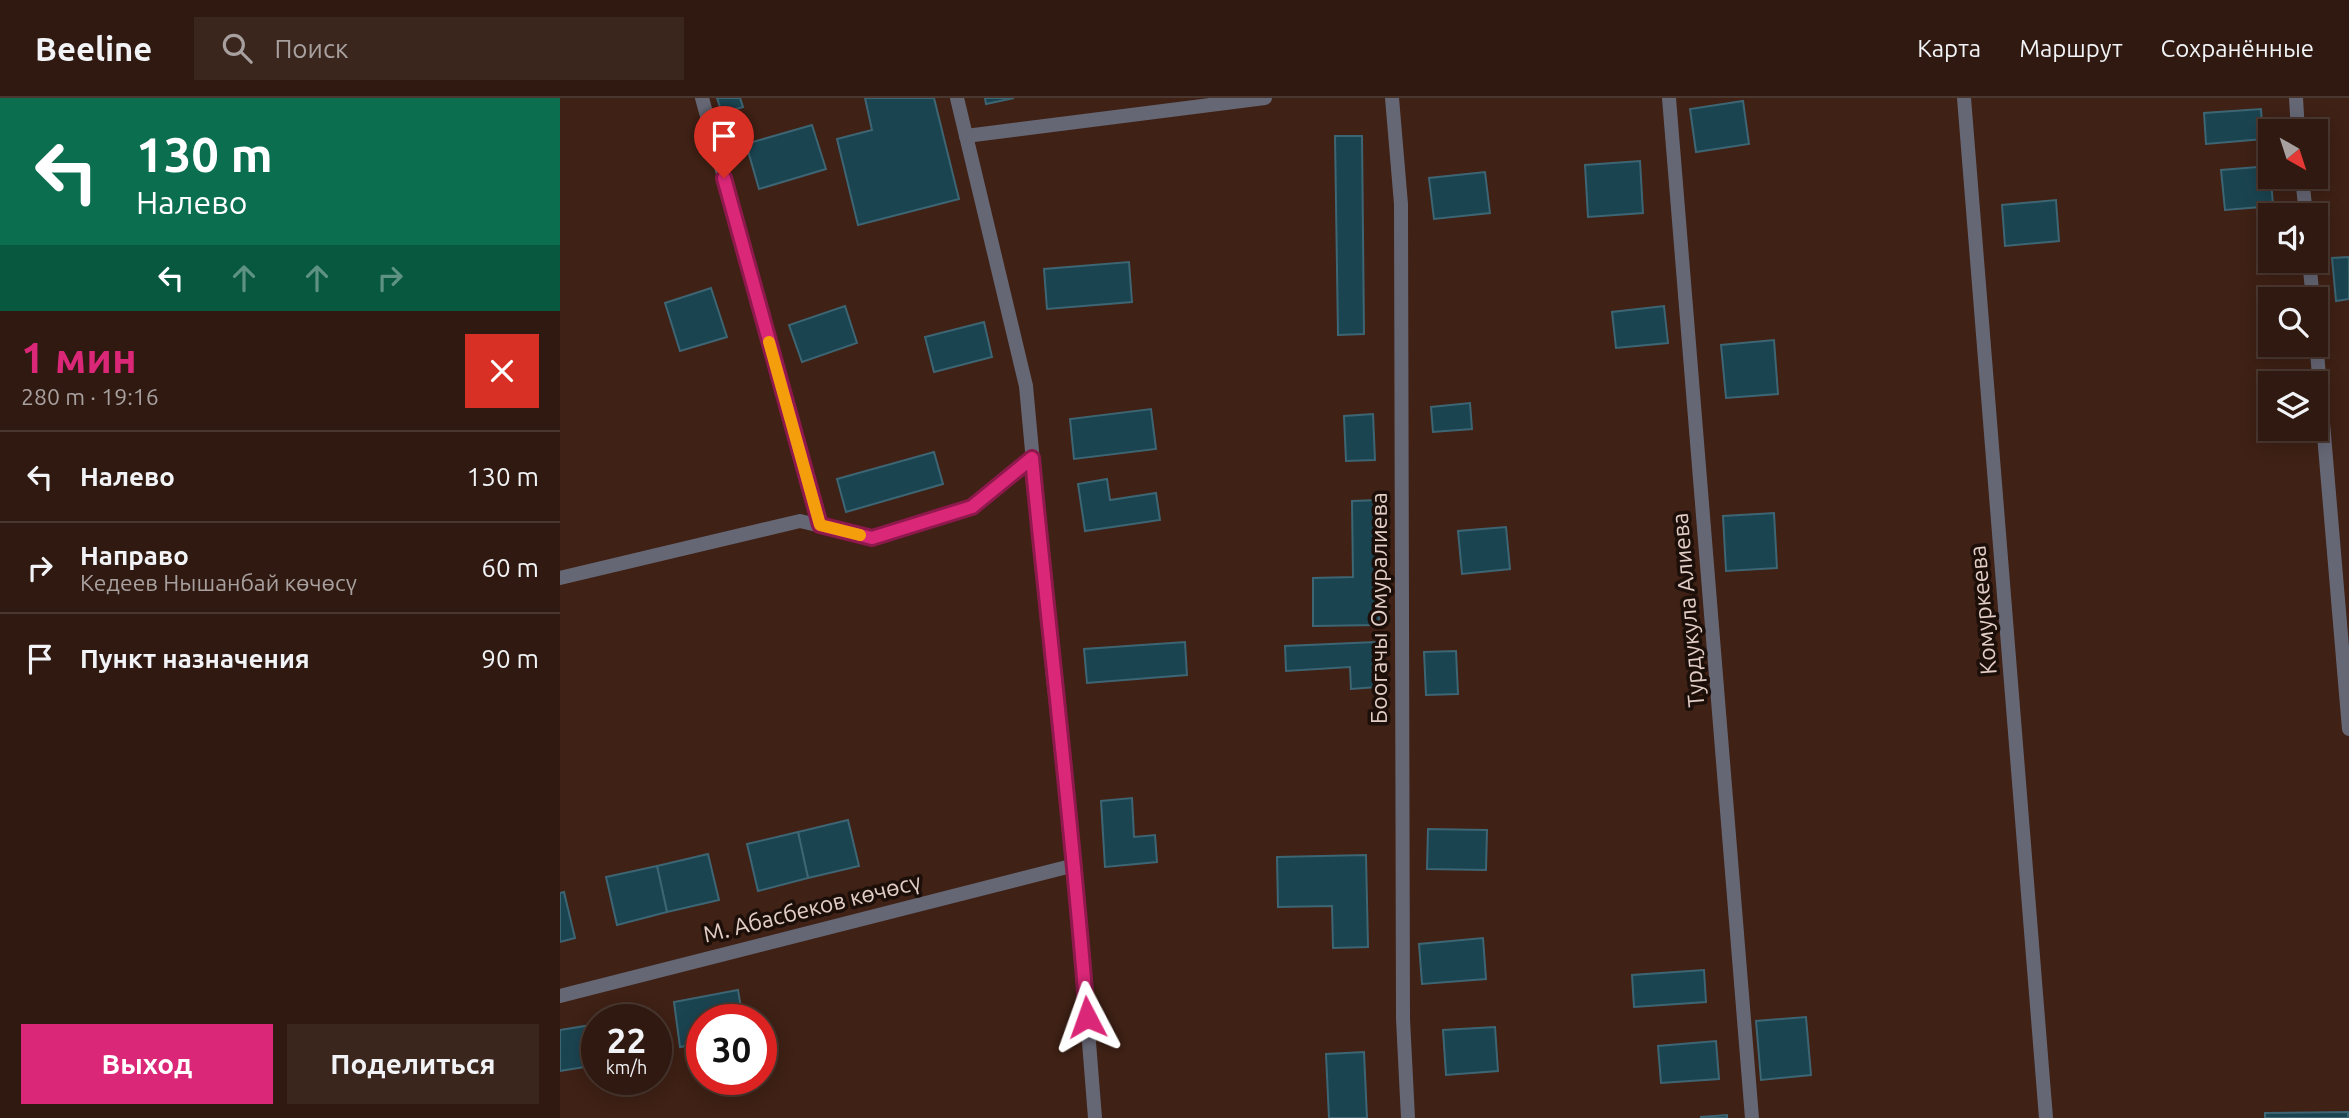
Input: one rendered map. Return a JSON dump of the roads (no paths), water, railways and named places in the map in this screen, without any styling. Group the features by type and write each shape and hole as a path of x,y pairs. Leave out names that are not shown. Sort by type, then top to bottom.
{"street":[{"path":"702,98 820,525"},
{"path":"957,98 1026,386 1054,678 1076,865 1095,1118"},
{"path":"966,136 1265,98"},
{"name":"Боогачы Омуралиева","path":"1392,98 1401,204 1403,1018 1408,1118"},
{"name":"Турдукула Алиева","path":"1669,98 1752,1118"},
{"name":"Комуркеева","path":"1964,98 2046,1118"},
{"path":"2296,98 2297,119"},
{"path":"2317,357 2349,729"},
{"path":"560,578 800,521 872,538 972,507 1032,458"},
{"name":"М. Абасбеков көчөсү","path":"560,996 1076,865"}]}
